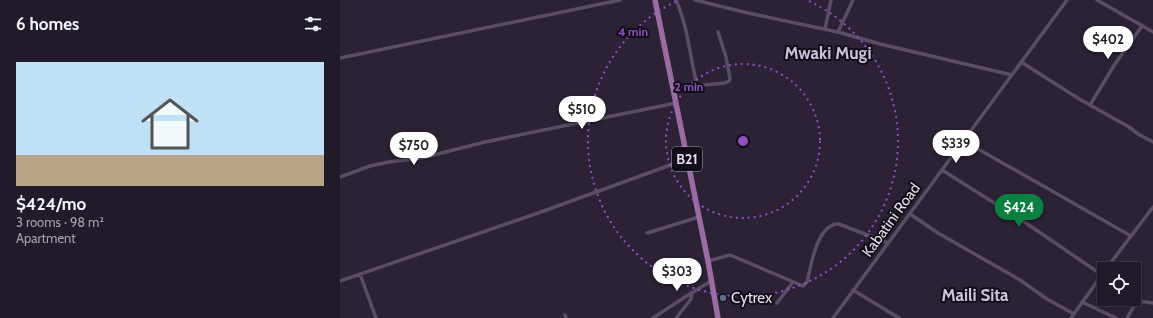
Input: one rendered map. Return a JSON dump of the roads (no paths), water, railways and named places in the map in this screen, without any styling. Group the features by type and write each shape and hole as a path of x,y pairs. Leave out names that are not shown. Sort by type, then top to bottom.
{"highway":[{"name":"B21","path":"655,0 688,159 718,318"}],"street":[{"path":"340,58 620,0"},
{"path":"676,0 682,15 697,86"},
{"path":"695,0 838,32 880,44 1012,75"},
{"path":"825,29 831,0"},
{"path":"838,32 853,0"},
{"name":"Kabatini Road","path":"833,318 1067,0"},
{"path":"1097,0 1153,32"},
{"path":"1090,104 1142,26"},
{"path":"673,88 725,83 729,81 730,79 726,57 718,32"},
{"path":"1021,62 1081,100 1153,142"},
{"path":"340,177 370,166 422,158 485,142 676,104"},
{"path":"964,141 1131,236"},
{"path":"340,281 541,212 688,159"},
{"path":"942,170 1097,269"},
{"path":"1111,262 1152,209"},
{"path":"910,214 1020,280 1047,299 1074,314"},
{"path":"647,233 699,217"},
{"path":"708,261 730,255 793,282 805,285 820,236 833,224 839,224 888,243"},
{"path":"360,274 376,318"},
{"path":"653,318 711,281"},
{"path":"1071,318 1097,281"},
{"path":"777,303 793,282"},
{"path":"854,290 899,318"},
{"path":"676,318 691,299 692,293"},
{"path":"1127,318 1137,301 1153,303"},
{"path":"1082,302 1116,318"}],"place":[{"name":"Cytrex","path":"723,298"}],"district":[{"name":"Mwaki Mugi","path":"828,53"},
{"name":"Maili Sita","path":"975,295"}]}
